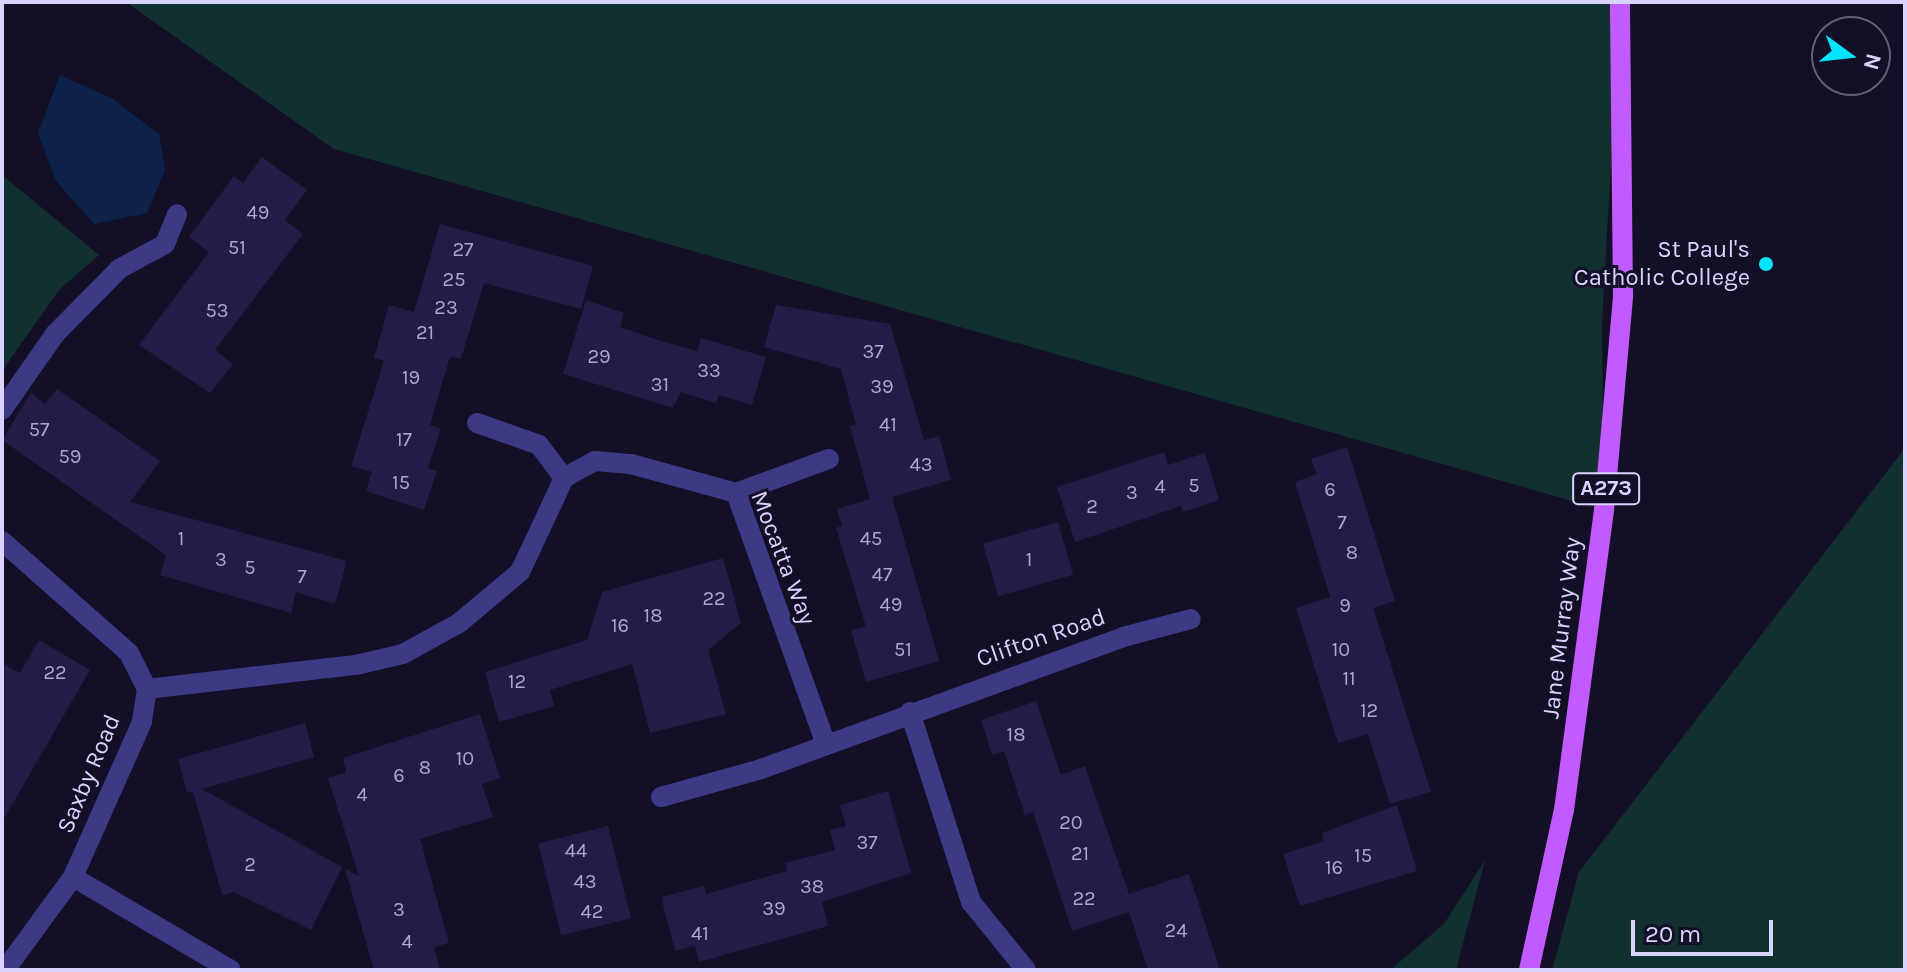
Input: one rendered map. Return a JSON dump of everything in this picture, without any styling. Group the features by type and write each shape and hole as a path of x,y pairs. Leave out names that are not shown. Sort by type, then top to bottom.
{"main road":[{"name":"Jane Murray Way","path":"1529,970 1564,810 1604,510 1623,296 1620,2"}],"street":[{"path":"2,410 55,334 119,269 165,244 177,214"},
{"path":"2,541 129,653 147,689 356,665 403,654 459,623 520,572 564,478 539,445 477,423"},
{"path":"736,493 829,459"},
{"name":"Mocatta Way","path":"564,478 595,461 631,464 736,493 825,742"},
{"name":"Clifton Road","path":"661,797 761,769 825,742 1123,637 1191,619"},
{"name":"Saxby Road","path":"5,970 73,877 142,722 147,689"},
{"path":"910,712 971,902 1026,970"},
{"path":"73,877 231,970"}],"green space":[{"path":"126,2 1620,2 1602,325 1604,510 334,149"},
{"path":"2,175 99,255 59,290 2,371"},
{"path":"1905,448 1905,970 1552,970 1579,872"},
{"path":"1485,860 1456,970 1390,970 1444,924"}],"water":[{"path":"60,75 113,99 159,134 165,170 147,213 94,224 56,181 38,133"}],"building":[{"path":"262,157 307,190 285,220 303,234 215,350 233,364 210,393 139,345 209,252 189,237 234,176 243,183"},
{"path":"440,224 593,266 581,309 484,283 461,359 450,356 430,425 441,429 428,468 437,471 424,510 366,491 372,472 351,466 384,361 374,358 389,305 414,312"},
{"path":"586,300 624,313 620,327 661,341 697,351 701,338 766,357 752,405 719,395 716,403 681,392 673,408 563,374"},
{"path":"776,305 890,324 924,440 939,436 951,480 892,497 939,661 866,682 851,630 866,627 836,528 842,526 837,509 870,499 850,426 856,424 841,369 764,347"},
{"path":"57,389 160,461 130,502 347,561 335,604 296,592 291,613 160,575 166,555 2,440 31,393 45,404"},
{"path":"1347,447 1395,601 1373,608 1431,792 1390,804 1368,734 1338,743 1296,608 1330,597 1295,482 1317,474 1311,459"},
{"path":"1164,452 1168,465 1205,453 1219,500 1183,512 1181,506 1075,542 1057,487"},
{"path":"1058,522 1073,575 998,596 983,543"},
{"path":"723,558 741,623 708,650 726,714 650,733 632,664 550,690 554,706 499,722 485,672 587,640 602,592"},
{"path":"39,640 90,670 2,822 2,663 20,673"},
{"path":"1036,701 1061,775 1085,766 1129,894 1189,874 1220,970 1148,970 1129,912 1072,931 1033,812 1025,815 1004,751 992,755 981,720"},
{"path":"480,714 500,778 482,784 493,817 420,839 449,943 434,947 440,970 374,970 345,869 359,876 328,778 346,772 343,758"},
{"path":"305,723 314,757 202,789 342,867 311,930 234,892 222,895 193,791 187,793 178,759"},
{"path":"888,791 911,873 822,902 828,926 699,962 695,946 675,951 661,897 704,886 706,894 787,871 785,863 835,850 830,830 846,826 840,805"},
{"path":"1397,805 1417,871 1300,906 1283,854 1324,841 1322,833"},
{"path":"608,826 631,918 561,936 538,843"}],"place":[{"name":"St Paul's Catholic College","path":"1766,264"}]}
